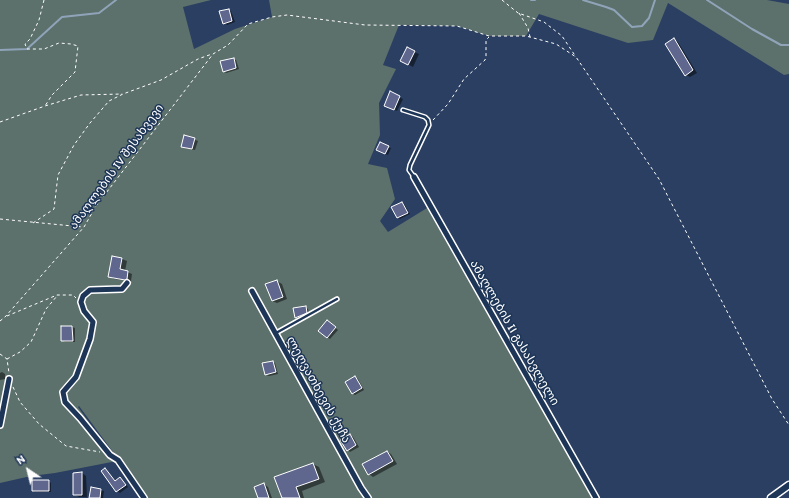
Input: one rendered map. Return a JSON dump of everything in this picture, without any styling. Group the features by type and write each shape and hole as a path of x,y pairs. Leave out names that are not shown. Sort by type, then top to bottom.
{"street":[{"name":"ამაღლების II გასასვლელი","path":"414,177 596,498"},
{"path":"127,283 122,289 90,290 84,296 82,302 84,311 93,322 90,339 76,377 63,392 65,402 110,455 118,460 144,498"},
{"name":"ლეღვათხევის ქუჩა","path":"252,291 368,498"},
{"path":"0,425 9,378"},
{"path":"771,498 789,485"}],"lane":[{"path":"403,110 425,117 428,120 428,125 410,165 409,170 414,177"},
{"path":"276,334 337,299"}],"path":[{"path":"44,0 39,20 30,39 25,44 27,49 44,48 59,43 78,46 75,72 52,94 45,106"},
{"path":"502,0 518,13 528,28 530,37"},
{"path":"518,13 544,22 562,36 659,179 772,399 789,425"},
{"name":"ამაღლების IV შესახვევი","path":"0,321 84,228 96,206 213,54 228,45 248,24 272,17 287,15 365,25 457,26 489,36"},
{"path":"428,125 448,104 464,79 485,60 486,40 489,36 530,37 556,44 576,57"},
{"path":"33,223 54,209 58,175 74,145 90,123 110,101 123,94 161,80 198,59 213,54"},
{"path":"0,122 81,95 123,94"},
{"path":"0,219 84,228"},
{"path":"8,359 20,352 31,342 46,309 57,295"},
{"path":"5,317 57,295 74,295 82,302"},
{"path":"0,354 8,359"},
{"path":"8,359 9,378 20,402 39,424 66,446 89,449 110,455"}],"green space":[{"path":"0,0 211,0 183,7 194,49 235,29 272,17 269,0 767,0 789,4 789,74 784,75 668,3 653,40 628,43 539,14 526,36 489,36 457,26 399,25 383,65 396,69 379,103 380,135 368,164 387,168 395,199 380,221 388,232 427,208 592,498 147,498 79,406 78,407 117,461 0,483"}],"building":[{"path":"229,9 232,21 223,24 219,11"},
{"path":"674,38 693,70 685,76 665,44"},
{"path":"407,47 415,51 408,65 400,61"},
{"path":"234,58 236,68 223,72 220,61"},
{"path":"390,91 400,96 394,110 384,106"},
{"path":"184,135 195,138 192,149 181,147"},
{"path":"380,142 389,146 385,154 376,150"},
{"path":"402,202 408,213 397,218 391,207"},
{"path":"112,256 122,258 120,269 128,271 127,279 125,280 108,277"},
{"path":"277,280 283,297 272,301 265,284"},
{"path":"306,306 307,313 295,318 293,308"},
{"path":"327,320 336,327 327,338 318,331"},
{"path":"61,326 72,326 73,341 61,341"},
{"path":"273,361 276,372 265,375 262,363"},
{"path":"355,376 362,388 352,394 345,382"},
{"path":"350,434 356,445 347,451 340,440"},
{"path":"387,451 393,461 368,475 362,464"},
{"path":"313,463 319,479 296,487 300,498 282,498 274,477"},
{"path":"105,468 115,481 120,477 126,485 116,492 101,471"},
{"path":"82,472 82,495 73,495 73,473"},
{"path":"32,480 49,480 49,491 32,491"},
{"path":"264,483 269,498 258,498 254,487"},
{"path":"91,487 101,489 100,498 89,498"}],"waterway":[{"path":"0,50 27,49 62,17 99,13 116,0"},
{"path":"583,0 614,10 632,27 642,26 649,18 655,0"},
{"path":"707,0 752,29 781,45 789,45"}]}
